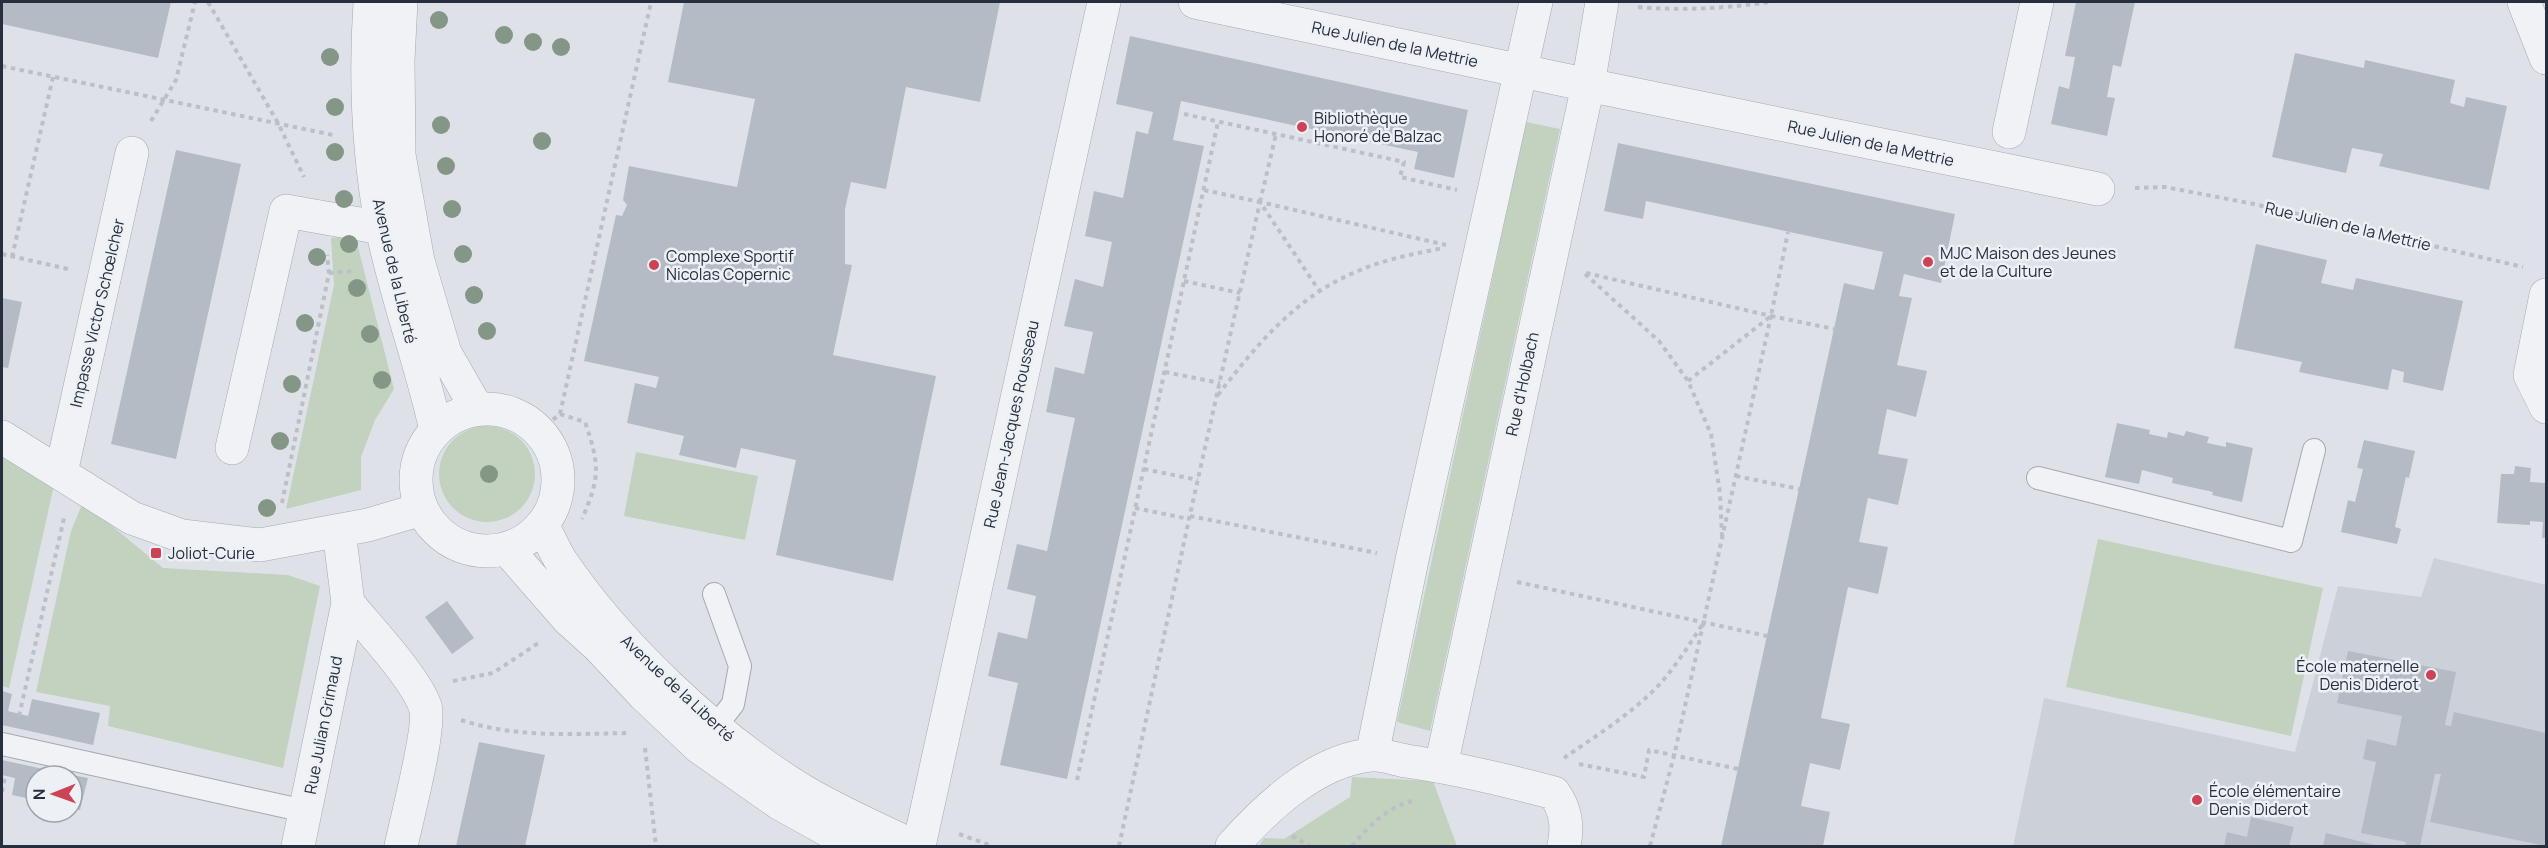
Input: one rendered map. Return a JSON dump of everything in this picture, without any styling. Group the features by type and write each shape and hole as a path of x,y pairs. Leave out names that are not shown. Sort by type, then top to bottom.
{"street":[{"name":"Avenue de la Liberté","path":"370,2 367,54 370,142 382,228 414,354 424,378 436,430"},
{"path":"401,2 398,60 399,155 418,261 445,353 477,409"},
{"name":"Rue Jean-Jacques Rousseau","path":"919,846 1104,2"},
{"name":"Rue Julien de la Mettrie","path":"1195,2 1519,71 2098,189"},
{"path":"1372,755 1412,560 1536,2"},
{"path":"2009,132 2037,2"},
{"path":"2524,2 2547,58"},
{"name":"Rue d'Holbach","path":"1441,766 1588,85 1617,4"},
{"name":"Impasse Victor Schœlcher","path":"72,480 106,278 132,153"},
{"path":"232,448 286,211 382,228"},
{"path":"2547,295 2530,375 2547,407"},
{"path":"477,409 500,409 522,417 539,431 552,448 558,467 558,488 553,508 542,525 526,540 507,549 487,551 467,548 448,540 422,509 416,489 417,468 424,447 436,430 454,416 477,409"},
{"path":"2,437 132,518 182,536 260,545 368,525 422,509"},
{"name":"Avenue de la Liberté","path":"542,525 561,561 699,735 914,846"},
{"name":"Rue Julian Grimaud","path":"298,846 348,603 339,531"},
{"name":"Avenue de la Liberté","path":"507,549 571,622 699,735 779,803 855,846"},
{"path":"348,603 421,698 426,729 401,846"},
{"path":"1232,846 1250,826 1320,771 1346,760 1372,755 1441,766 1554,793 1564,807 1566,836 1564,846"}],"lane":[{"path":"2038,478 2290,541 2314,450"},
{"path":"699,735 733,704 740,666 714,594"},
{"path":"7,745 305,811"}],"path":[{"path":"132,153 176,80 195,2"},
{"path":"208,2 278,123 323,217 329,273 274,542"},
{"path":"539,431 560,414 651,2"},
{"path":"1617,4 1665,10 1730,8 1770,2"},
{"path":"2,66 162,101 370,142"},
{"path":"12,257 53,77"},
{"path":"1184,114 1404,162 1400,177 1491,198"},
{"path":"1077,780 1218,122"},
{"path":"1119,846 1189,519 1276,134"},
{"name":"Rue Julien de la Mettrie","path":"2098,189 2165,187 2176,189 2254,204 2524,267"},
{"path":"1204,190 1452,246 1398,257 1356,271 1320,292 1289,313 1251,351 1216,398"},
{"path":"1260,202 1320,292"},
{"path":"1650,846 1674,756 1722,543 1788,232"},
{"path":"2,254 106,278"},
{"path":"1722,543 1720,494 1711,434 1688,381 1659,341 1583,273 1834,329"},
{"path":"1184,281 1240,293"},
{"path":"1688,381 1771,316"},
{"path":"1165,372 1220,383"},
{"path":"1144,469 1198,480"},
{"path":"1736,476 1799,489"},
{"path":"2,792 7,745 72,480"},
{"path":"1135,508 1189,519"},
{"path":"421,698 493,673 571,622"},
{"path":"1704,622 1767,636"},
{"path":"1704,622 1682,657 1657,687 1620,718 1560,760 1644,777 1649,750 1738,769"},
{"path":"421,698 474,724 543,734 644,732 699,735"},
{"path":"644,732 656,846"},
{"path":"1352,846 1367,828 1401,804 1420,800"},
{"path":"1283,832 1310,846"}],"shaded area":[{"path":"2434,558 2546,585 2546,846 2013,846 2044,698 2295,752 2338,586 2421,597"}],"green space":[{"path":"1526,122 1560,129 1430,731 1397,722"},
{"path":"355,235 394,389 375,420 361,457 361,490 286,509 334,285 331,238"},
{"path":"487,426 505,430 521,440 531,456 535,474 531,492 521,508 505,518 487,522 469,518 453,508 443,492 439,474 443,456 453,440 469,430"},
{"path":"636,452 758,476 745,540 624,516"},
{"path":"2,453 54,485 9,688 2,686"},
{"path":"83,502 163,568 288,575 320,586 283,768 108,726 110,706 36,692 71,531"},
{"path":"2098,539 2323,588 2291,736 2066,687"},
{"path":"1352,777 1433,781 1457,846 1259,846 1264,838 1284,839 1350,797"}],"building":[{"path":"2,2 171,2 158,58 2,24"},
{"path":"684,2 1000,2 980,102 906,87 886,189 851,182 845,209 845,264 852,265 833,355 936,376 893,581 776,555 796,460 741,448 736,468 679,455 684,436 627,423 635,383 656,388 659,377 584,361 616,215 622,216 627,205 623,200 629,166 737,187 755,99 668,82"},
{"path":"2076,2 2135,2 2121,67 2113,65 2107,97 2115,98 2107,136 2051,124 2059,86 2069,89 2075,57 2065,56"},
{"path":"1130,36 1468,110 1454,178 1414,169 1418,152 1181,101 1173,140 1204,146 1067,779 1000,765 1018,683 988,676 998,632 1027,639 1036,596 1007,589 1017,544 1047,551 1075,418 1046,412 1055,367 1084,374 1093,332 1064,326 1075,279 1103,287 1112,242 1085,236 1094,191 1123,198 1136,131 1148,134 1153,112 1116,104"},
{"path":"2295,53 2364,68 2365,60 2455,80 2450,103 2464,107 2466,97 2507,106 2489,190 2379,166 2383,154 2352,148 2346,173 2272,157"},
{"path":"1618,143 1955,214 1941,283 1904,274 1899,296 1912,298 1897,365 1927,371 1916,417 1887,409 1878,454 1908,459 1898,505 1868,498 1859,542 1888,547 1878,594 1848,587 1821,718 1850,724 1840,770 1810,763 1801,806 1830,812 1823,846 1721,846 1844,283 1874,290 1883,252 1646,201 1643,219 1604,211"},
{"path":"176,150 241,164 176,459 111,444"},
{"path":"2256,244 2327,260 2321,283 2353,290 2356,278 2463,301 2443,391 2403,382 2404,372 2392,369 2388,390 2299,372 2302,362 2234,348"},
{"path":"2,298 22,302 8,368 2,367"},
{"path":"2117,423 2150,430 2149,434 2167,438 2168,432 2184,436 2186,431 2209,437 2207,443 2226,447 2226,442 2253,448 2242,502 2212,495 2213,492 2172,483 2173,478 2142,470 2139,484 2105,477"},
{"path":"2364,440 2415,451 2409,478 2406,477 2395,527 2401,529 2397,544 2341,532 2348,500 2355,502 2363,469 2357,468"},
{"path":"2515,466 2531,468 2530,482 2546,483 2546,538 2542,538 2543,522 2530,521 2530,525 2497,523 2501,474 2514,474"},
{"path":"447,601 474,638 452,654 425,617"},
{"path":"2348,651 2456,672 2445,725 2451,726 2454,712 2546,733 2546,846 2430,822 2441,774 2435,774 2420,846 2405,846 2406,842 2361,833 2376,762 2363,759 2367,739 2396,746 2402,716 2337,703"},
{"path":"2,691 12,694 8,711 28,716 32,699 100,713 93,745 2,725"},
{"path":"479,742 545,755 525,846 456,846"},
{"path":"2,760 24,765 24,798 12,795 15,778 2,775"},
{"path":"84,777 88,778 84,794"},
{"path":"2251,817 2294,827 2289,846 2224,846 2227,832 2247,837"},
{"path":"2326,833 2379,846 2323,846"}],"place":[{"name":"Bibliothèque Honoré de Balzac","path":"1302,127"},
{"name":"MJC Maison des Jeunes et de la Culture","path":"1928,262"},
{"name":"Complexe Sportif Nicolas Copernic","path":"654,265"},
{"name":"Joliot-Curie","path":"156,553"},
{"name":"École maternelle Denis Diderot","path":"2431,675"},
{"name":"École élémentaire Denis Diderot","path":"2197,800"}]}
